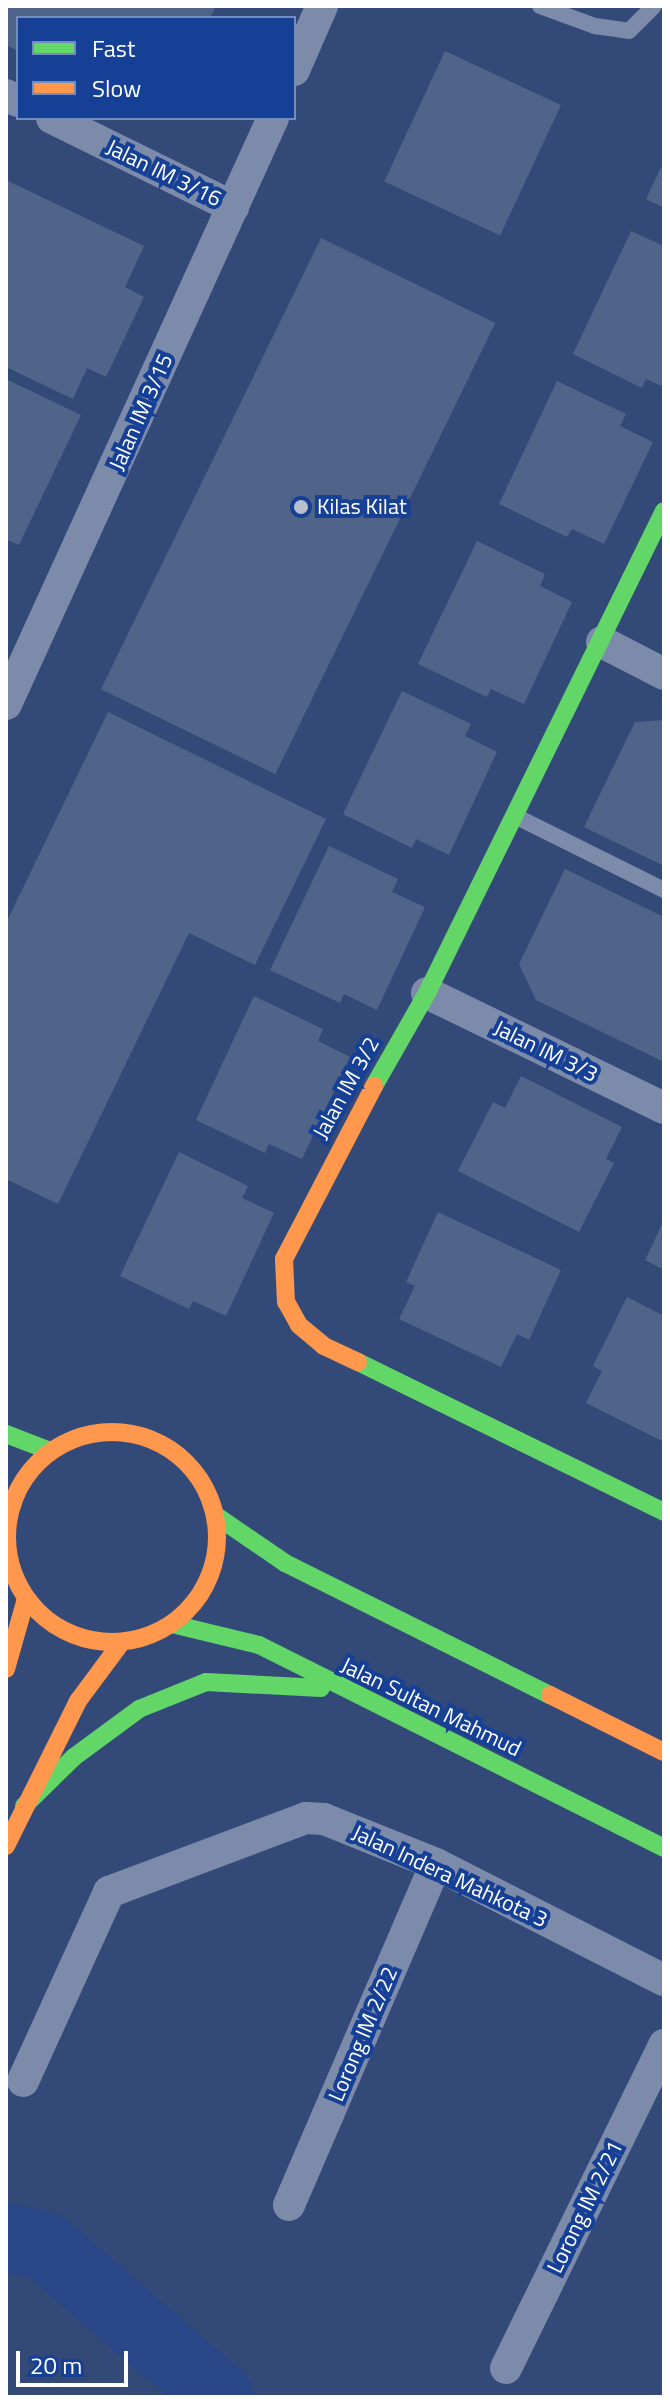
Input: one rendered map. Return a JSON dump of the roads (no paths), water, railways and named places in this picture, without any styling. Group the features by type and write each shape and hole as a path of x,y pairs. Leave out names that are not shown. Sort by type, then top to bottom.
{"main road":[{"name":"Jalan IM 3/2","path":"664,511 427,993 312,1197 284,1259 286,1302 299,1325 324,1346 664,1512"},
{"path":"116,1431 150,1438 187,1464 202,1482 215,1515 217,1545 210,1576 195,1603 172,1624 121,1643 73,1634 51,1624 26,1599 6,1547 10,1510 24,1477 50,1451 92,1434 116,1431"},
{"path":"6,1434 50,1451"},
{"path":"215,1515 285,1563 664,1752"},
{"path":"6,1669 26,1599"},
{"name":"Jalan Sultan Mahmud","path":"172,1624 259,1645 347,1692 664,1848"},
{"path":"6,1846 78,1701 121,1643"},
{"path":"24,1806 74,1757 139,1709 206,1682 279,1682 347,1692"}],"street":[{"path":"296,65 322,6"},
{"name":"Jalan IM 3/16","path":"56,120 233,207"},
{"name":"Jalan IM 3/15","path":"6,704 18,650 272,120"},
{"path":"602,642 664,674"},
{"name":"Jalan IM 3/3","path":"427,993 664,1108"},
{"name":"Jalan Indera Mahkota 3","path":"23,2081 109,1892 306,1818 333,1822 436,1864 664,1980"},
{"name":"Lorong IM 2/22","path":"289,2205 436,1864"},
{"name":"Lorong IM 2/21","path":"506,2368 664,2045"}],"lane":[{"path":"540,6 595,26 629,31 654,6"},
{"path":"514,815 664,890"}],"waterway":[{"path":"6,2237 45,2246 220,2397"}],"place":[{"name":"Kilas Kilat","path":"301,507"}]}
